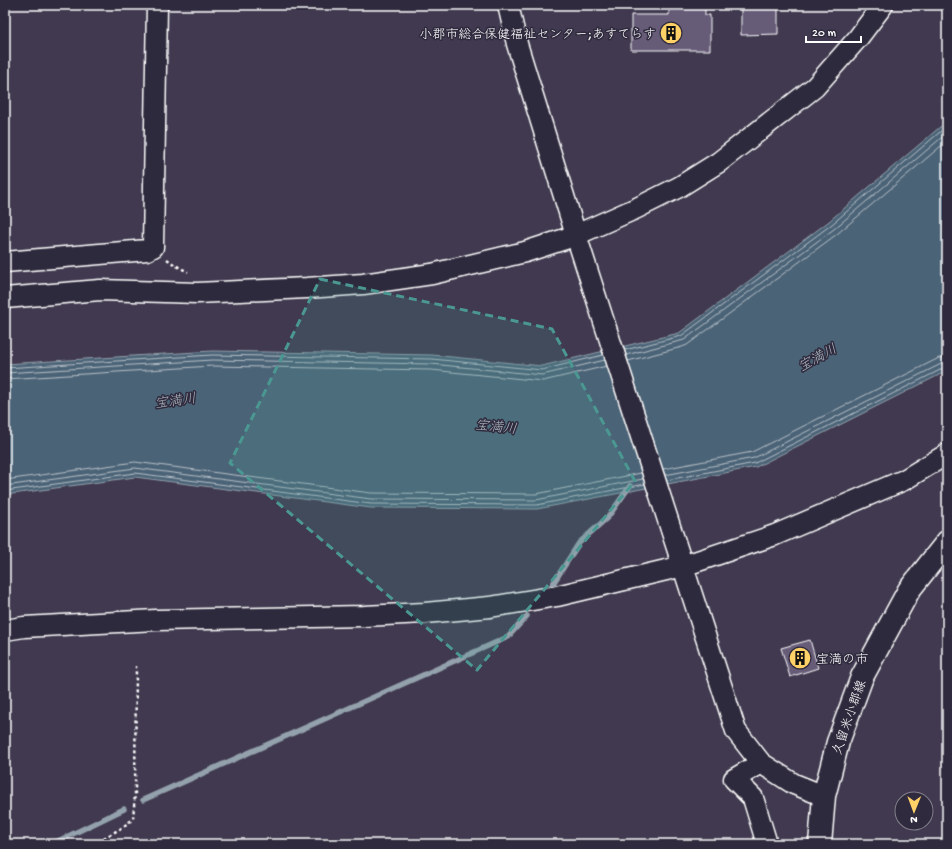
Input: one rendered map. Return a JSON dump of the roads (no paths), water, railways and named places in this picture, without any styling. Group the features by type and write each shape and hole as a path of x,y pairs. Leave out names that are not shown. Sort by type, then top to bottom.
{"main road":[{"name":"久留米小郡線","path":"820,844 824,796 838,742 862,677 909,590 947,542"}],"street":[{"path":"5,262 147,250 153,247 156,5"},
{"path":"508,5 517,44 576,235 736,731 761,763 794,784 824,796"},
{"path":"5,298 100,290 197,293 363,284 432,274 524,252 576,235 637,208 679,187 719,162 815,87 858,38 884,5"},
{"path":"5,630 24,627 156,620 364,616 425,613 483,608 557,596 775,534 904,480 947,454"},
{"path":"761,763 734,779 753,798 767,844"}],"water":[{"name":"宝満川","path":"947,121 947,371 756,467 537,509 371,508 135,477 5,495 5,364 212,351 432,355 542,366 679,333 828,222"}],"waterway":[{"path":"547,593 579,543 608,517 630,486"},
{"path":"143,800 508,637 527,616"},
{"path":"52,844 124,809"}],"place":[{"name":"小郡市総合保健福祉センター;あすてらす","path":"671,33"},
{"name":"宝満の市","path":"800,658"}]}
